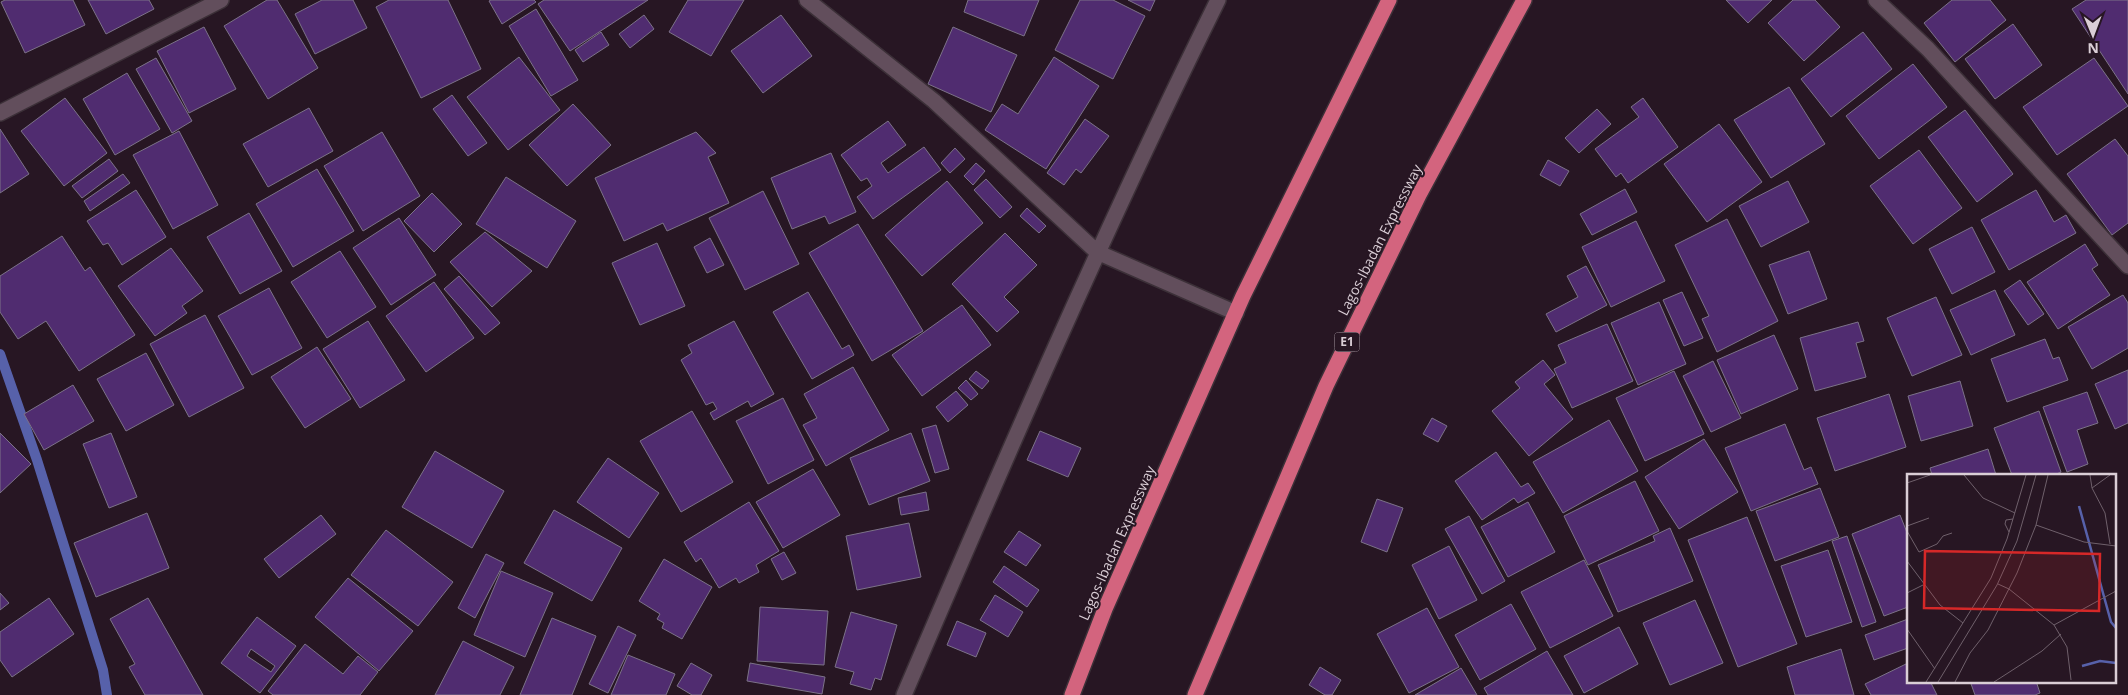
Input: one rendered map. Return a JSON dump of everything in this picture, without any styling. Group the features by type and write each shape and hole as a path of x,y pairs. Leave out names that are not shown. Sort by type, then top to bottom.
{"highway":[{"name":"Lagos-Ibadan Expressway","path":"1072,695 1105,609 1236,313 1389,0"},
{"name":"Lagos-Ibadan Expressway","path":"1195,695 1326,386 1419,195 1524,0"}],"street":[{"path":"0,113 221,0"},
{"path":"807,0 934,101 1097,252 1236,313"},
{"path":"904,695 1010,446 1097,252 1218,0"},
{"path":"1876,0 1928,48 2128,266"}],"building":[{"path":"5,0 73,0 85,25 25,53 1,2"},
{"path":"88,0 149,0 154,9 106,34"},
{"path":"267,0 277,0 318,68 268,99 224,26"},
{"path":"322,0 353,0 367,28 315,54 295,14"},
{"path":"389,0 448,0 481,69 421,98 376,7"},
{"path":"534,0 536,2 502,24 489,1"},
{"path":"544,0 648,0 570,51 538,4"},
{"path":"688,0 744,0 711,56 669,32"},
{"path":"968,0 1039,0 1024,36 964,12"},
{"path":"1080,0 1113,0 1145,16 1113,79 1055,50"},
{"path":"1128,0 1155,0 1150,11"},
{"path":"1726,0 1772,0 1748,23"},
{"path":"1793,0 1815,0 1840,27 1804,61 1768,23"},
{"path":"1952,0 1990,0 2006,20 1955,62 1924,23"},
{"path":"2086,0 2128,0 2128,94 2072,9"},
{"path":"536,9 578,80 551,96 509,26"},
{"path":"644,15 654,29 630,48 619,34"},
{"path":"781,15 812,56 763,93 731,51"},
{"path":"2013,24 2042,65 1995,99 1965,59"},
{"path":"204,27 236,89 189,113 157,51"},
{"path":"953,27 1017,55 991,112 928,84"},
{"path":"601,32 609,45 583,62 575,50"},
{"path":"1863,32 1892,69 1831,117 1801,79"},
{"path":"519,57 560,110 508,150 467,97"},
{"path":"1054,57 1099,86 1046,169 985,130 1002,104 1018,114"},
{"path":"156,58 192,121 172,133 136,69"},
{"path":"2094,58 2128,106 2057,155 2023,107"},
{"path":"1913,64 1947,107 1879,159 1846,116"},
{"path":"127,73 160,129 115,155 83,99"},
{"path":"1789,87 1825,144 1771,178 1734,120"},
{"path":"452,95 487,143 468,156 433,109"},
{"path":"65,98 107,153 64,186 21,131"},
{"path":"1643,98 1678,147 1628,183 1621,173 1616,177 1595,149 1639,117 1631,107"},
{"path":"573,104 611,145 567,186 529,145"},
{"path":"309,108 333,151 268,187 243,144"},
{"path":"1597,109 1611,124 1579,153 1565,138"},
{"path":"1965,110 2013,174 1977,202 1928,137"},
{"path":"1085,119 1109,136 1081,173 1076,169 1064,185 1047,173"},
{"path":"888,121 906,145 881,163 888,173 924,147 941,170 873,219 857,197 872,186 867,178 861,181 841,155"},
{"path":"1719,124 1762,182 1707,222 1664,164"},
{"path":"0,129 29,174 0,193"},
{"path":"179,131 218,205 173,229 133,155"},
{"path":"382,132 420,196 363,231 324,166"},
{"path":"696,132 716,153 708,157 729,203 667,231 663,223 624,241 595,178"},
{"path":"2115,139 2128,156 2128,223 2112,235 2067,174"},
{"path":"955,148 965,159 950,173 941,163"},
{"path":"1919,150 1962,208 1913,244 1870,186"},
{"path":"831,153 856,212 829,224 825,216 792,229 771,178"},
{"path":"109,159 118,171 82,198 72,186"},
{"path":"1548,160 1569,171 1560,186 1540,175"},
{"path":"976,163 985,171 973,185 964,176"},
{"path":"317,169 354,231 293,267 256,204"},
{"path":"123,174 130,183 90,211 84,201"},
{"path":"506,177 576,221 547,268 476,224"},
{"path":"986,179 1012,207 1000,218 974,190"},
{"path":"947,181 983,223 922,276 885,235"},
{"path":"1788,181 1809,222 1761,247 1739,206"},
{"path":"1625,189 1637,212 1592,235 1580,214"},
{"path":"136,190 166,237 122,265 108,243 103,245 87,221"},
{"path":"2036,190 2054,222 2066,215 2076,233 2009,270 1981,220"},
{"path":"763,191 799,264 745,290 709,218"},
{"path":"432,193 462,224 434,252 404,221"},
{"path":"1027,208 1046,226 1039,233 1020,216"},
{"path":"249,213 282,271 240,294 207,237"},
{"path":"399,218 436,275 391,305 353,248"},
{"path":"1727,219 1778,321 1717,352 1702,319 1709,316 1675,245"},
{"path":"1636,221 1665,281 1611,307 1582,247"},
{"path":"858,224 923,331 872,361 809,253"},
{"path":"1972,227 1995,272 1952,294 1929,249"},
{"path":"485,232 532,271 492,307 450,262"},
{"path":"1005,233 1037,265 1004,297 1019,312 997,332 952,284"},
{"path":"62,236 85,271 90,267 135,335 79,371 46,321 18,339 0,312 0,276"},
{"path":"710,238 724,265 707,273 694,247"},
{"path":"657,243 685,306 640,325 612,263"},
{"path":"2085,244 2098,265 2092,269 2110,295 2058,329 2027,282"},
{"path":"171,248 203,291 182,306 187,313 155,336 118,286"},
{"path":"340,251 376,307 327,338 291,282"},
{"path":"1809,251 1827,299 1788,314 1769,265"},
{"path":"1586,266 1607,305 1556,332 1546,314 1578,297 1567,276"},
{"path":"459,276 500,323 485,335 444,289"},
{"path":"2020,280 2044,314 2028,325 2004,291"},
{"path":"434,282 474,338 426,372 386,316"},
{"path":"269,288 302,348 252,375 218,316"},
{"path":"1995,290 2015,335 1971,355 1950,310"},
{"path":"808,292 842,349 849,345 854,355 812,379 773,312"},
{"path":"1682,292 1703,338 1684,346 1663,300"},
{"path":"2123,295 2128,303 2128,348 2092,369 2068,327"},
{"path":"1936,297 1962,355 1912,376 1887,318"},
{"path":"1659,302 1686,364 1638,385 1611,323"},
{"path":"962,305 991,345 922,396 892,355"},
{"path":"205,315 244,388 189,417 150,344"},
{"path":"368,321 405,380 360,408 323,349"},
{"path":"734,321 774,394 751,407 748,401 714,420 710,413 717,409 713,402 706,405 681,360 692,353 688,345"},
{"path":"1858,322 1864,341 1856,343 1866,377 1815,391 1800,338"},
{"path":"1607,324 1633,381 1572,408 1554,369 1566,363 1558,345"},
{"path":"1774,335 1798,389 1741,414 1717,360"},
{"path":"2045,339 2053,359 2059,357 2068,380 2007,402 1991,359"},
{"path":"317,347 351,399 305,428 271,377"},
{"path":"146,353 174,405 126,431 97,379"},
{"path":"1543,360 1555,375 1544,384 1573,419 1529,456 1492,411 1520,388 1515,382"},
{"path":"1713,361 1741,418 1711,432 1683,376"},
{"path":"853,367 889,430 826,466 803,425 817,418 804,394"},
{"path":"2128,370 2128,423 2115,429 2095,384"},
{"path":"976,371 989,381 982,389 969,379"},
{"path":"1674,371 1704,434 1645,461 1616,398"},
{"path":"966,380 978,394 971,400 958,388"},
{"path":"1960,381 1973,426 1921,441 1908,396"},
{"path":"73,385 94,421 44,450 24,414"},
{"path":"956,391 968,405 948,422 936,407"},
{"path":"2087,392 2098,423 2077,430 2088,464 2067,472 2043,407"},
{"path":"1889,394 1906,447 1835,471 1817,418"},
{"path":"783,398 814,460 768,484 736,421"},
{"path":"692,411 733,482 681,512 640,441"},
{"path":"2039,411 2061,472 2056,474 2012,474 1994,428"},
{"path":"1432,418 1447,426 1438,442 1423,434"},
{"path":"1609,420 1638,471 1563,513 1533,462"},
{"path":"1785,424 1804,470 1811,467 1818,484 1751,511 1725,448"},
{"path":"936,425 949,469 935,473 922,429"},
{"path":"1040,431 1081,448 1068,477 1027,460"},
{"path":"0,433 31,464 0,493"},
{"path":"111,433 137,497 109,508 83,444"},
{"path":"911,433 930,481 869,505 850,458"},
{"path":"1704,439 1738,492 1679,529 1645,477"},
{"path":"1988,449 1996,474 1932,474 1930,468"},
{"path":"435,451 504,491 472,548 402,507"},
{"path":"1496,452 1521,487 1528,483 1535,493 1518,503 1514,498 1482,520 1455,481"},
{"path":"608,458 659,493 629,538 577,502"},
{"path":"813,469 840,515 783,548 756,502"},
{"path":"1635,481 1659,531 1588,565 1564,516"},
{"path":"1820,488 1839,537 1775,561 1756,511"},
{"path":"926,492 929,510 901,515 898,498"},
{"path":"1377,499 1403,508 1387,552 1361,542"},
{"path":"749,502 779,551 756,565 759,572 739,583 736,578 719,588 701,558 696,562 684,542"},
{"path":"1528,502 1555,552 1508,577 1481,527"},
{"path":"554,510 622,548 592,601 524,563"},
{"path":"147,513 169,568 96,597 74,543"},
{"path":"321,515 336,534 279,578 264,559"},
{"path":"1900,515 1907,532 1907,607 1884,616 1852,534"},
{"path":"1469,516 1505,581 1482,594 1445,529"},
{"path":"1747,517 1797,644 1738,667 1688,540"},
{"path":"909,523 921,577 857,590 846,536"},
{"path":"1670,528 1693,581 1618,612 1598,565 1655,541 1653,536"},
{"path":"386,530 453,582 418,626 351,575"},
{"path":"1019,531 1041,545 1026,566 1004,552"},
{"path":"1847,536 1876,622 1862,627 1832,541"},
{"path":"1449,546 1477,600 1439,619 1412,565"},
{"path":"1828,550 1852,622 1806,637 1781,566"},
{"path":"784,552 796,573 782,580 771,559"},
{"path":"486,554 504,563 475,618 458,608"},
{"path":"664,559 712,587 682,639 662,628 664,623 657,619 660,614 639,601"},
{"path":"1584,560 1613,616 1550,648 1521,592"},
{"path":"1004,566 1039,590 1027,607 993,582"},
{"path":"501,571 553,593 525,657 474,635"},
{"path":"348,578 413,631 379,671 315,617"},
{"path":"0,593 9,603 0,610"},
{"path":"995,595 1023,612 1008,637 980,620"},
{"path":"49,598 74,634 12,677 0,660 0,632"},
{"path":"148,598 203,695 145,695 129,667 135,664 110,619"},
{"path":"1695,600 1723,663 1670,685 1643,623"},
{"path":"1511,604 1536,649 1480,680 1455,635"},
{"path":"760,607 828,611 824,665 757,661"},
{"path":"1427,608 1459,667 1409,693 1377,634"},
{"path":"851,612 897,625 881,680 875,678 871,690 850,684 854,672 835,667"},
{"path":"257,617 296,646 260,693 221,663","holes":["251,649 275,666 271,672 247,656"]},
{"path":"552,618 596,636 572,695 520,695"},
{"path":"1907,619 1907,648 1874,660 1865,635"},
{"path":"957,621 986,633 976,657 947,645"},
{"path":"618,626 636,635 608,693 589,684"},
{"path":"1619,627 1638,664 1584,693 1564,656"},
{"path":"463,641 514,667 500,695 435,695"},
{"path":"305,644 343,674 358,656 378,672 360,695 273,695 268,691"},
{"path":"1841,649 1854,695 1795,695 1787,667"},
{"path":"1547,651 1573,695 1488,695 1484,688"},
{"path":"628,655 675,674 666,695 611,695"},
{"path":"691,663 712,675 701,695 692,695 677,686"},
{"path":"750,663 825,677 822,694 747,681"},
{"path":"1907,663 1907,682 1930,682 1937,695 1871,695 1865,684"},
{"path":"1320,667 1341,680 1332,695 1325,695 1309,685"},
{"path":"1461,668 1477,695 1415,695"},
{"path":"1970,682 2036,682 2040,693 2035,695 1975,695"}],"waterway":[{"path":"0,354 37,460 103,670 107,695"}]}
